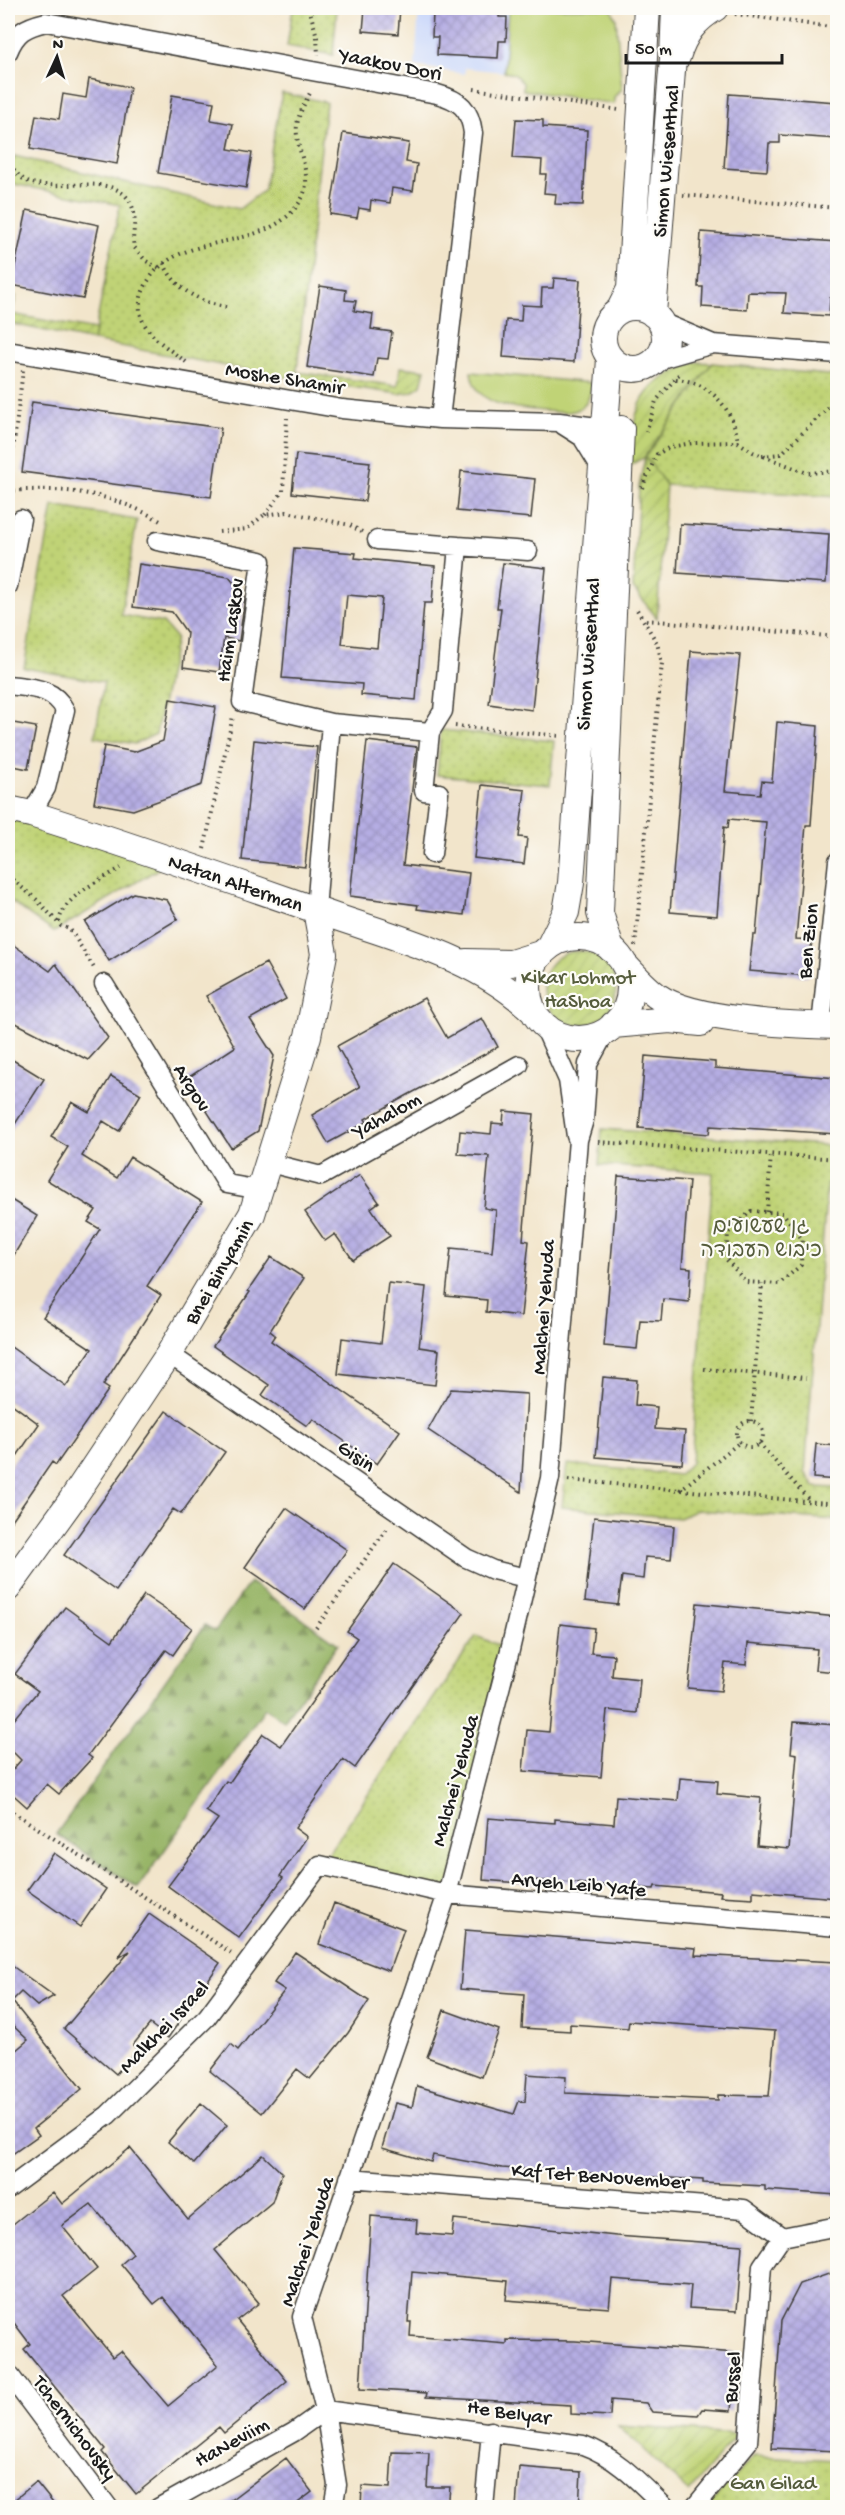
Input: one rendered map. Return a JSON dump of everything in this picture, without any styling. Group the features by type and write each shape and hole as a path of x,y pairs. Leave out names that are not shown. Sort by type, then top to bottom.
{"street":[{"path":"628,8 645,49"},
{"name":"Simon Wiesenthal","path":"619,311 630,289 647,8"},
{"name":"Simon Wiesenthal","path":"657,318 662,193 675,8"},
{"path":"672,74 682,39 696,21 714,8"},
{"name":"Yaakov Dori","path":"8,52 14,38 26,27 46,22 437,94 451,98 465,108 471,116 472,133 440,419"},
{"path":"713,344 657,360 643,369 618,364 605,351 603,333 606,324 619,311 637,307 713,344 837,354"},
{"path":"657,318 666,341 657,360"},
{"name":"Moshe Shamir","path":"16,352 288,401 440,419 559,422 604,428"},
{"name":"Simon Wiesenthal","path":"545,950 566,912 571,883 604,428 618,364"},
{"name":"Simon Wiesenthal","path":"618,364 600,913 623,953"},
{"path":"559,422 582,437 601,469"},
{"path":"8,586 21,519"},
{"path":"376,540 528,551"},
{"name":"Haim Laskov","path":"157,541 261,561 242,702 331,723 433,728"},
{"path":"432,854 439,793 424,791 433,728 443,711 458,546"},
{"path":"8,685 47,691 59,699 65,710 46,788 19,812"},
{"path":"316,910 331,723"},
{"name":"Natan Alterman","path":"19,812 200,868 463,962 515,993 538,1017"},
{"name":"Ben Zion","path":"829,1026 837,861"},
{"name":"Bnei Binyamin","path":"8,1588 71,1501 169,1354 252,1214 270,1163 308,1036 324,954 316,910"},
{"path":"740,1020 717,1024 670,1020 609,1028 591,1037 564,1036 538,1017 528,995 528,978 545,950 562,940 580,937 597,940 623,953 658,997 680,1007 740,1020 829,1026"},
{"name":"Natan Alterman","path":"463,962 511,963 545,950"},
{"path":"609,1028 626,1007 630,991 623,953"},
{"name":"Argov","path":"104,984 227,1184 260,1190"},
{"name":"Malchei Yehuda","path":"538,1017 568,1080 572,1121 578,1140"},
{"name":"Malchei Yehuda","path":"333,2508 337,2484 325,2410 302,2317 447,1894 550,1478 578,1140 584,1120 588,1064 609,1028"},
{"name":"Yahalom","path":"270,1163 321,1176 519,1065"},
{"name":"Gisin","path":"169,1354 466,1558 493,1570 526,1578"},
{"name":"Aryeh Leib Yafe","path":"320,1865 447,1894 837,1928"},
{"name":"Malkhei Israel","path":"8,2189 108,2115 207,2017 320,1865"},
{"name":"Kaf Tet BeNovember","path":"349,2178 744,2209 782,2237"},
{"path":"782,2237 837,2226"},
{"name":"Bussel","path":"694,2508 748,2442 762,2266 782,2237"},
{"name":"Tchernichovsky","path":"8,2373 109,2508"},
{"name":"He BeIyar","path":"325,2410 561,2441 597,2450 621,2466 666,2508"},
{"name":"HaNeviim","path":"158,2508 294,2432 325,2410"},
{"path":"484,2508 491,2431"}],"path":[{"path":"309,8 317,37 318,56"},
{"path":"714,8 722,18 738,12 837,28"},
{"path":"474,89 619,110"},
{"path":"191,367 150,334 141,318 142,295 164,262 192,249 266,230 298,204 303,194 306,170 297,137 297,126 299,113 310,93"},
{"path":"8,159 16,172 30,182 90,184 118,191 128,198 135,216 134,247 146,261 159,268"},
{"path":"662,193 837,208"},
{"path":"164,262 173,279 194,296 216,306 227,307"},
{"path":"16,352 8,491 42,489 112,497 173,526"},
{"path":"644,437 656,402 683,367"},
{"path":"676,379 691,380 708,387 719,399 736,430 738,442"},
{"path":"762,456 781,454 837,398"},
{"path":"216,533 247,529 264,515 283,491 288,401"},
{"path":"638,492 657,454 670,447 693,443 738,442 762,456 807,473 837,471"},
{"path":"264,515 287,512 319,518 350,525 376,540"},
{"path":"623,953 662,663 657,643 632,601"},
{"path":"645,620 837,637"},
{"name":"Haim Laskov","path":"200,868 233,715 242,702"},
{"path":"433,728 581,738"},
{"path":"59,923 60,914 82,892 148,851"},
{"path":"8,876 36,899 59,923 70,929 104,984"},
{"path":"598,1142 837,1159"},
{"path":"767,1212 771,1154"},
{"path":"751,1211 783,1213 802,1239 801,1265 779,1284 762,1283 746,1282 726,1259 728,1233 751,1211"},
{"path":"751,1421 762,1283"},
{"path":"704,1369 806,1378"},
{"path":"751,1421 762,1428 763,1437 759,1443 750,1446 740,1442 738,1429 743,1423 751,1421"},
{"path":"680,1490 740,1442"},
{"path":"759,1443 811,1502"},
{"path":"736,1445 762,1448"},
{"path":"550,1478 837,1504"},
{"path":"316,1628 399,1511"},
{"path":"8,1809 248,1964"}],"shaded area":[{"path":"419,8 508,8 504,72 465,68 465,74 415,66"}],"green space":[{"path":"293,8 337,8 333,55 287,46"},
{"path":"508,8 611,8 616,19 622,89 614,97 614,104 523,90 523,83 514,74 504,72"},
{"path":"282,93 326,102 296,379 93,341 120,205 8,183 14,156 239,209 264,190"},
{"path":"8,294 16,296 12,314 95,330 93,341 8,323"},
{"path":"695,362 712,363 645,456 666,485 657,618 633,588 639,487 645,457 628,466 633,428 642,401 649,390 660,380"},
{"path":"712,363 837,376 837,497 666,485 645,457"},
{"path":"400,367 425,370 421,385 411,392 399,394 296,379 297,372 398,386"},
{"path":"471,372 592,383 588,399 581,408 570,412 553,412 499,404 480,393 474,384"},
{"path":"53,506 137,520 121,615 163,623 176,638 156,734 135,744 95,737 104,682 24,668"},
{"path":"441,730 554,741 550,785 437,775"},
{"path":"8,812 168,863 54,932 8,899"},
{"name":"Kikar Lohmot HaShoa","path":"579,951 600,957 610,967 616,988 610,1009 600,1019 579,1025 558,1019 548,1009 542,988 548,967 558,957"},
{"name":"גן שעשועים כיבוש העבודה","path":"602,1129 837,1146 837,1183 827,1183 805,1472 815,1487 837,1488 837,1520 697,1510 679,1518 562,1507 567,1464 679,1475 691,1463 713,1173 599,1165"},
{"path":"250,1582 338,1644 284,1721 265,1708 138,1888 56,1834 205,1625 215,1631"},
{"path":"476,1636 510,1650 447,1894 320,1865"},
{"path":"618,2426 737,2434 689,2492"},
{"name":"Gan Gilad","path":"754,2456 837,2460 837,2507 711,2508 708,2505"}],"building":[{"path":"365,8 400,8 398,34 363,31"},
{"path":"441,8 499,9 499,17 507,17 506,41 499,41 498,58 437,55 438,37 432,37 433,12 441,13"},
{"path":"89,79 130,87 117,164 30,149 36,115 59,119 63,94 86,98"},
{"path":"729,94 837,102 837,139 780,135 780,143 769,143 767,171 724,168"},
{"path":"172,95 214,102 211,120 233,124 228,149 252,153 246,188 158,173"},
{"path":"516,119 543,120 543,127 587,130 583,205 555,204 556,194 544,193 546,174 541,174 542,160 513,158"},
{"path":"343,133 409,143 406,162 417,164 413,191 392,188 390,203 371,200 370,210 359,208 357,218 330,214"},
{"path":"27,210 99,225 83,299 11,285"},
{"path":"701,232 837,242 837,298 830,298 829,316 784,313 786,293 748,292 747,310 702,307 703,287 698,287"},
{"path":"554,278 580,280 574,362 503,357 506,320 521,321 522,305 541,306 542,288 553,288"},
{"path":"320,286 346,290 345,300 356,301 354,311 373,314 371,329 392,332 388,359 377,358 374,377 307,367"},
{"path":"32,402 221,428 211,497 22,472"},
{"path":"296,454 370,462 365,501 292,493"},
{"path":"461,471 535,479 531,518 457,511"},
{"path":"680,524 829,534 826,583 677,573"},
{"path":"294,548 356,553 355,558 435,566 432,603 424,603 416,700 361,695 362,684 282,678","holes":["347,595 382,598 377,648 342,644"]},
{"path":"503,563 546,568 532,710 489,704 501,608 497,608"},
{"path":"139,564 229,577 245,597 239,641 224,638 219,672 183,667 187,633 172,612 133,607"},
{"path":"691,651 740,655 725,791 760,794 762,781 772,782 777,722 818,726 811,825 806,825 796,939 812,940 808,976 749,971 753,935 756,935 766,822 729,819 728,828 724,827 717,916 670,912"},
{"path":"170,699 216,707 202,785 133,810 94,803 104,746 134,752 163,741"},
{"path":"8,722 36,727 28,769 8,765"},
{"path":"254,740 317,747 305,867 242,860"},
{"path":"367,741 417,747 403,865 469,873 464,915 417,909 418,905 350,896"},
{"path":"482,785 525,790 519,837 527,838 524,864 474,858"},
{"path":"133,893 167,900 178,919 109,961 85,922"},
{"path":"8,941 50,971 56,964 108,1038 88,1060 8,1019"},
{"path":"266,963 286,999 250,1019 274,1056 258,1131 231,1148 186,1079 235,1047 206,996"},
{"path":"424,998 447,1038 482,1018 498,1047 365,1119 367,1122 328,1143 312,1115 360,1087 337,1046"},
{"path":"645,1056 715,1062 715,1068 837,1078 837,1134 710,1126 709,1134 639,1128"},
{"path":"8,1057 44,1079 8,1135"},
{"path":"111,1076 141,1094 119,1131 103,1121 82,1156 117,1178 130,1157 202,1202 147,1286 161,1295 103,1385 109,1389 56,1465 52,1462 8,1526 8,1469 39,1424 8,1401 8,1345 66,1386 92,1349 43,1317 100,1229 88,1222 96,1210 47,1180 68,1147 51,1137 72,1102 89,1112"},
{"path":"504,1111 534,1114 523,1240 529,1241 521,1316 486,1312 487,1300 446,1296 451,1248 492,1252 496,1210 484,1208 489,1156 458,1154 460,1131 491,1134 492,1123 503,1124"},
{"path":"360,1175 379,1202 371,1208 390,1236 353,1260 335,1234 325,1241 305,1212"},
{"path":"618,1176 689,1181 682,1267 691,1268 689,1302 663,1299 661,1321 640,1320 637,1349 604,1346"},
{"path":"8,1198 37,1216 8,1265"},
{"path":"271,1257 304,1278 270,1331 275,1335 271,1341 400,1431 377,1464 313,1419 307,1426 262,1395 269,1385 213,1346"},
{"path":"388,1283 426,1287 419,1347 439,1350 435,1385 338,1374 342,1338 381,1343"},
{"path":"603,1377 637,1380 635,1405 657,1407 655,1429 685,1431 682,1464 596,1457"},
{"path":"451,1389 527,1394 521,1492 428,1430"},
{"path":"166,1411 225,1452 181,1514 173,1509 116,1591 64,1555"},
{"path":"816,1444 837,1446 837,1480 813,1478"},
{"path":"286,1508 347,1550 305,1609 245,1567"},
{"path":"594,1517 674,1526 671,1559 645,1557 643,1579 622,1576 618,1605 585,1601"},
{"path":"394,1564 464,1613 355,1768 343,1759 295,1828 307,1837 280,1876 283,1878 239,1938 168,1886 218,1819 206,1811 226,1781 229,1783 263,1734 281,1746 357,1638 347,1631"},
{"path":"144,1595 192,1628 173,1655 166,1650 88,1755 92,1758 59,1794 47,1784 27,1807 8,1790 8,1775 21,1760 8,1747 8,1727 38,1691 15,1674 65,1607 112,1641"},
{"path":"697,1603 837,1617 837,1672 815,1670 817,1649 748,1643 746,1665 725,1663 721,1691 688,1688"},
{"path":"560,1624 594,1628 591,1653 614,1655 612,1676 640,1679 637,1713 607,1710 601,1777 523,1771 527,1730 549,1732"},
{"path":"794,1722 837,1725 837,1898 753,1891 753,1898 720,1896 721,1892 655,1886 654,1889 534,1880 534,1884 483,1880 488,1818 555,1823 555,1819 614,1824 616,1796 678,1801 680,1778 718,1781 717,1794 761,1798 757,1846 789,1849 797,1754 791,1753"},
{"path":"54,1853 106,1889 80,1927 27,1890"},
{"path":"334,1903 404,1929 389,1971 319,1944"},
{"path":"149,1914 220,1963 168,2038 150,2024 133,2045 137,2049 116,2074 64,2029 130,1951 118,1958"},
{"path":"465,1930 696,1948 695,1955 837,1962 837,2195 765,2190 765,2186 703,2183 703,2180 502,2168 433,2155 431,2162 382,2148 395,2103 412,2107 417,2086 514,2114 519,2101 525,2102 527,2074 566,2077 565,2093 718,2100 718,2095 769,2096 775,2031 629,2021 628,2028 570,2024 570,2031 522,2028 524,1994 460,1989"},
{"path":"295,1952 369,2001 348,2033 310,2079 297,2069 262,2113 210,2071 231,2044 238,2050 285,1990 274,1983"},
{"path":"8,1963 54,1996 37,2006 21,1992 12,2001 82,2089 34,2128 39,2135 8,2157 8,2057 28,2040 8,2021"},
{"path":"444,2010 499,2030 482,2077 427,2057"},
{"path":"201,2103 227,2125 194,2164 168,2142"},
{"path":"130,2148 188,2219 263,2155 282,2173 272,2202 215,2250 259,2303 237,2320 287,2381 224,2433 219,2427 136,2494 102,2452 105,2449 24,2349 30,2344 8,2315 8,2228 53,2192 62,2204","holes":["91,2204 133,2254 121,2264 154,2304 163,2297 218,2365 168,2406 121,2351 113,2357 63,2296 97,2269 62,2226"]},
{"path":"371,2216 417,2220 416,2233 452,2236 454,2219 616,2236 742,2245 737,2311 689,2308 691,2285 612,2279 609,2308 506,2300 508,2281 412,2272 408,2322 411,2322 410,2336 507,2344 507,2340 575,2341 736,2353 731,2411 702,2409 698,2415 652,2412 646,2403 611,2400 610,2416 571,2414 571,2405 426,2397 427,2393 360,2389"},
{"path":"837,2271 837,2451 772,2448 781,2321 800,2284"},
{"path":"392,2452 429,2453 427,2487 450,2487 448,2508 361,2508 362,2486 390,2488"},
{"path":"286,2458 312,2492 291,2508 220,2508"},
{"path":"519,2467 581,2472 579,2508 516,2508"},
{"path":"36,2482 57,2508 8,2508 8,2505"}]}
